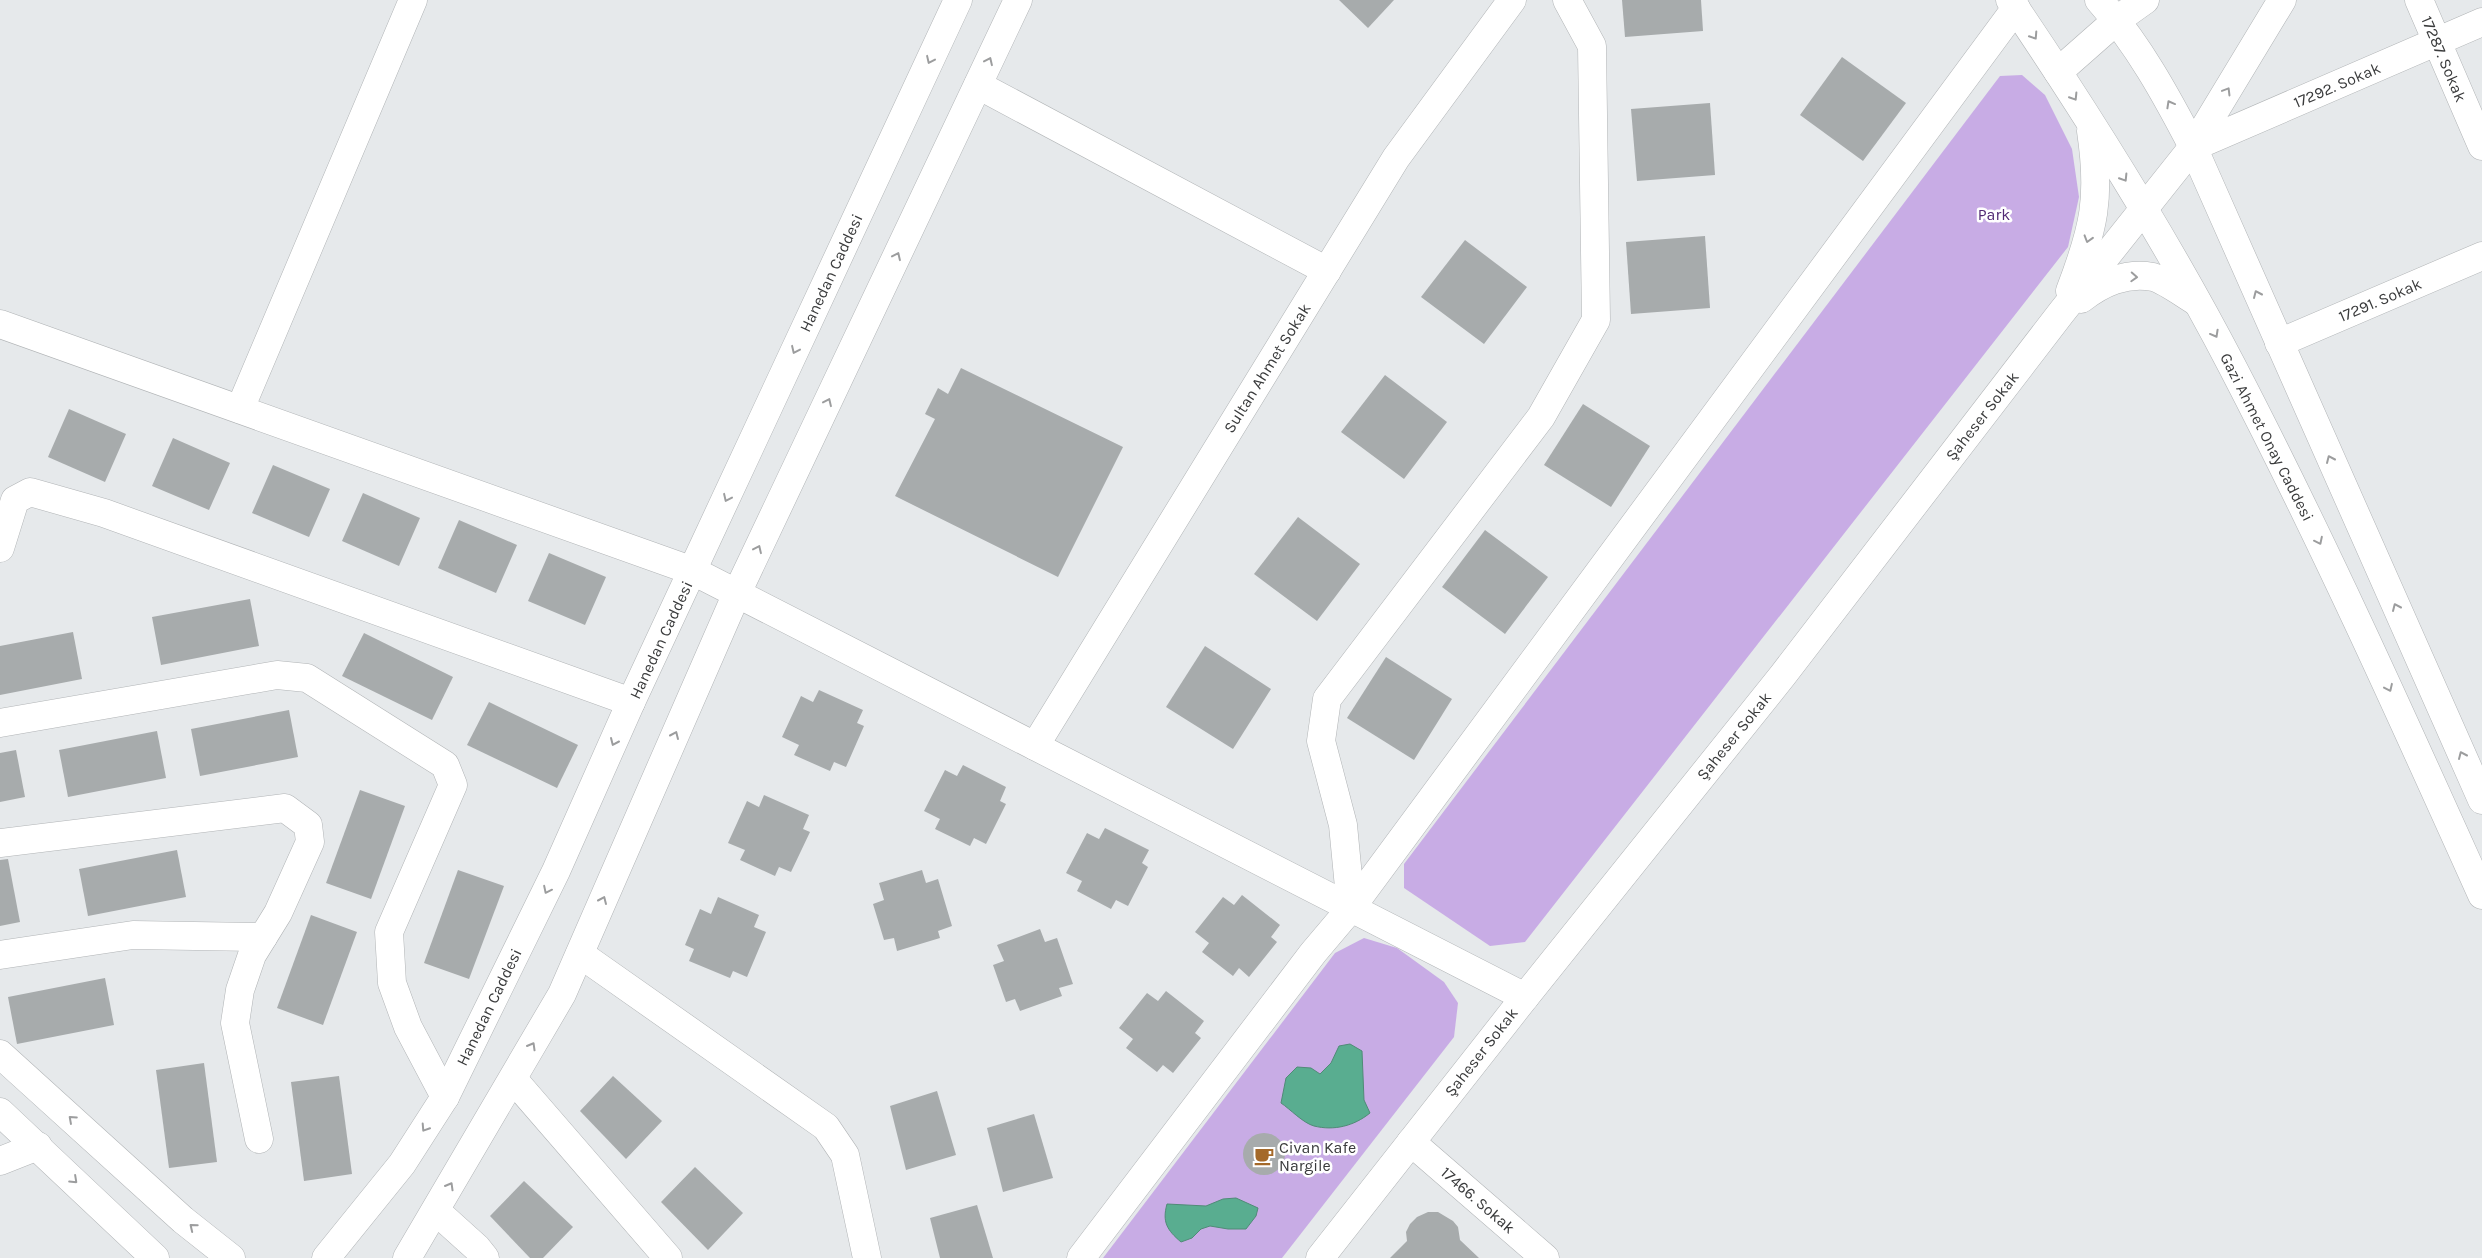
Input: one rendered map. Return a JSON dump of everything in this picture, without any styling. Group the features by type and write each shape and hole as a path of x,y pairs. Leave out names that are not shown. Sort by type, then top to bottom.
{"street":[{"path":"240,409 413,0"},
{"name":"Hanedan Caddesi","path":"326,1258 402,1164 445,1097 556,871 631,702 958,0"},
{"path":"407,1258 562,994 737,593 1018,0"},
{"name":"Sultan Ahmet Sokak","path":"1035,746 1396,158 1512,0"},
{"path":"1351,908 1343,825 1321,741 1327,699 1541,417 1596,320 1592,46 1567,0"},
{"path":"2058,72 2108,10 2145,0"},
{"name":"Şaheser Sokak","path":"1320,1258 1525,997 1783,675 2061,313 2193,147 2282,0"},
{"name":"17287. Sokak","path":"2419,0 2482,146"},
{"path":"1081,1258 1313,953 1351,908 2013,4"},
{"name":"Gazi Ahmet Onay Caddesi","path":"2013,4 2144,210 2232,365 2365,636 2482,895"},
{"path":"2108,10 2170,104 2193,147 2482,800"},
{"name":"17292. Sokak","path":"2193,147 2482,22"},
{"path":"978,85 1327,271"},
{"path":"2061,313 2090,236 2096,204 2095,162 2089,122"},
{"name":"17291. Sokak","path":"2279,344 2482,256"},
{"path":"2061,313 2100,285 2124,276 2154,278 2197,302"},
{"path":"0,324 693,571 1525,997"},
{"path":"0,548 15,500 30,492 104,513 631,702"},
{"path":"0,724 277,675 307,678 445,766 453,785 389,932 392,983 408,1027 445,1097"},
{"path":"0,843 285,808 308,825 310,842 278,912 252,955 240,990 235,1023 259,1139"},
{"path":"0,955 133,935 263,937"},
{"path":"580,954 826,1127 845,1155 867,1258"},
{"path":"0,1054 183,1220 231,1258"},
{"path":"513,1079 668,1258"},
{"path":"0,1112 155,1258"},
{"name":"17466. Sokak","path":"1411,1142 1545,1258"},
{"path":"0,1161 38,1146"},
{"path":"436,1211 485,1258"}],"green space":[{"name":"Park","path":"2022,75 2045,95 2072,149 2079,197 2068,247 1525,942 1490,946 1404,888 1404,864 2000,76"},
{"path":"1364,938 1397,948 1444,982 1458,1003 1454,1037 1282,1258 1103,1258 1335,953"}],"shaded area":[{"path":"1350,1044 1362,1051 1364,1100 1370,1113 1351,1124 1329,1128 1314,1126 1305,1122 1281,1103 1286,1078 1297,1067 1311,1068 1320,1074 1331,1063 1339,1046"},
{"path":"1236,1198 1258,1208 1256,1216 1246,1229 1210,1226 1201,1229 1192,1238 1181,1242 1172,1234 1167,1225 1165,1216 1167,1204 1206,1206 1223,1199"}],"building":[{"path":"1339,0 1394,0 1368,28"},
{"path":"1622,0 1701,0 1703,31 1625,37"},
{"path":"1842,57 1906,103 1863,161 1800,115"},
{"path":"1710,103 1715,175 1637,181 1631,109"},
{"path":"1705,236 1710,308 1631,314 1626,242"},
{"path":"1465,240 1527,287 1484,344 1421,297"},
{"path":"961,368 1123,447 1058,577 895,496 935,419 925,414 938,388 948,394"},
{"path":"1385,375 1447,422 1404,479 1341,432"},
{"path":"1583,404 1650,446 1611,507 1544,465"},
{"path":"69,409 126,434 105,482 48,457"},
{"path":"173,438 230,463 209,510 152,486"},
{"path":"273,465 330,489 309,537 252,513"},
{"path":"363,493 420,518 399,566 342,541"},
{"path":"1298,517 1360,564 1317,621 1254,574"},
{"path":"459,520 517,545 496,593 438,568"},
{"path":"1485,530 1548,577 1505,634 1442,587"},
{"path":"549,553 606,577 585,625 528,601"},
{"path":"250,599 259,646 161,665 152,617"},
{"path":"73,632 82,679 0,695 0,646"},
{"path":"364,633 453,677 432,720 342,676"},
{"path":"1205,646 1271,689 1233,749 1166,707"},
{"path":"1386,657 1452,699 1414,760 1347,718"},
{"path":"819,690 863,710 857,723 864,726 846,767 834,762 830,771 794,755 799,745 782,737 801,696 813,702"},
{"path":"489,702 578,745 557,788 467,745"},
{"path":"289,710 298,757 200,776 191,729"},
{"path":"157,731 166,778 68,797 59,750"},
{"path":"16,750 25,797 0,802 0,753"},
{"path":"963,765 1006,787 1000,801 1006,804 986,844 974,838 970,846 935,829 940,819 924,811 945,770 957,776"},
{"path":"360,790 405,806 371,899 326,883"},
{"path":"764,795 809,815 803,829 810,832 791,872 779,867 775,876 740,860 745,850 728,843 747,801 759,807"},
{"path":"1105,828 1149,850 1142,863 1148,867 1128,906 1116,900 1111,909 1077,891 1082,881 1066,873 1087,833 1099,839"},
{"path":"177,850 186,897 88,916 79,869"},
{"path":"8,859 20,922 0,926 0,860"},
{"path":"458,870 504,886 469,979 424,963"},
{"path":"922,870 926,883 938,879 952,926 938,931 940,938 897,951 894,938 884,940 873,904 884,900 879,883"},
{"path":"1242,895 1280,925 1271,937 1277,942 1249,977 1239,968 1233,976 1202,952 1209,943 1195,932 1223,897 1234,905"},
{"path":"718,897 759,915 754,927 766,932 747,977 733,971 730,978 689,961 694,949 685,945 700,909 711,914"},
{"path":"311,915 357,932 323,1025 277,1008"},
{"path":"1040,929 1045,942 1057,938 1073,984 1059,988 1062,996 1020,1011 1015,999 1006,1002 993,965 1004,961 997,945"},
{"path":"105,978 114,1025 17,1044 8,997"},
{"path":"1166,991 1204,1021 1195,1033 1201,1038 1173,1073 1163,1065 1157,1072 1126,1048 1133,1039 1119,1028 1147,993 1158,1001"},
{"path":"204,1063 217,1162 169,1168 156,1070"},
{"path":"339,1076 352,1174 304,1181 291,1082"},
{"path":"613,1076 662,1121 626,1159 580,1111"},
{"path":"937,1091 956,1155 906,1170 890,1106"},
{"path":"1034,1114 1053,1178 1003,1192 987,1128"},
{"name":"Civan Kafe Nargile","path":"1264,1133 1279,1139 1285,1154 1279,1169 1264,1175 1249,1169 1243,1154 1249,1139"},
{"path":"695,1167 743,1213 708,1250 661,1202"},
{"path":"524,1181 573,1227 543,1258 530,1258 490,1216"},
{"path":"977,1205 993,1258 940,1258 930,1218"},
{"path":"1428,1212 1438,1212 1453,1221 1458,1227 1460,1240 1479,1258 1390,1258 1407,1241 1406,1232 1410,1224 1417,1217"}],"place":[{"name":"Civan Kafe Nargile","path":"1264,1156"}]}
